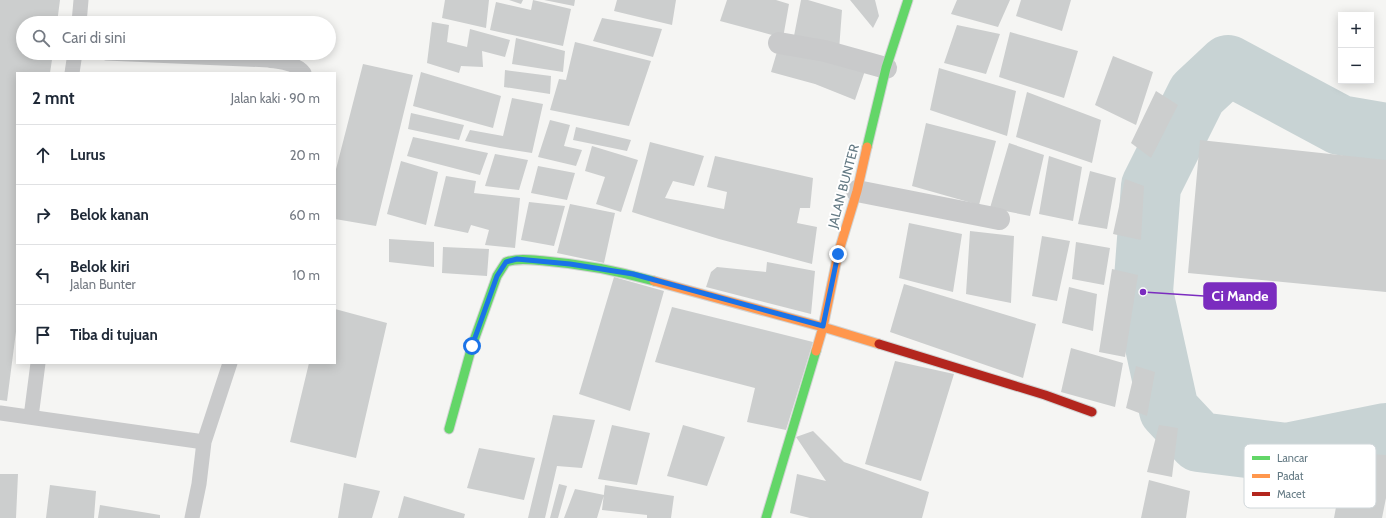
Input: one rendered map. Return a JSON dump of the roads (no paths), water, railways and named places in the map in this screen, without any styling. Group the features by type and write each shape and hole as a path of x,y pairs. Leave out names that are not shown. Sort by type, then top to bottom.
{"street":[{"name":"JALAN BUNTER","path":"766,518 823,326 838,254 857,191 886,68 908,0"},
{"path":"779,43 824,51 886,68"},
{"path":"857,191 999,219"},
{"path":"449,429 472,346 497,276 506,262 517,259 570,264 633,274 823,326 1045,394 1092,412"}],"lane":[{"path":"79,16 81,0"},
{"path":"72,72 74,60"},
{"path":"269,60 291,64 303,72"},
{"path":"31,417 38,364"},
{"path":"192,518 204,442 230,364"},
{"path":"0,413 204,442"}],"waterway":[{"path":"1244,448 1199,442 1169,410 1143,292 1151,186 1197,94 1228,65 1340,125 1386,133"},
{"path":"1332,444 1386,433"}],"place":[{"name":"Ci Mande","path":"1143,292"}]}
